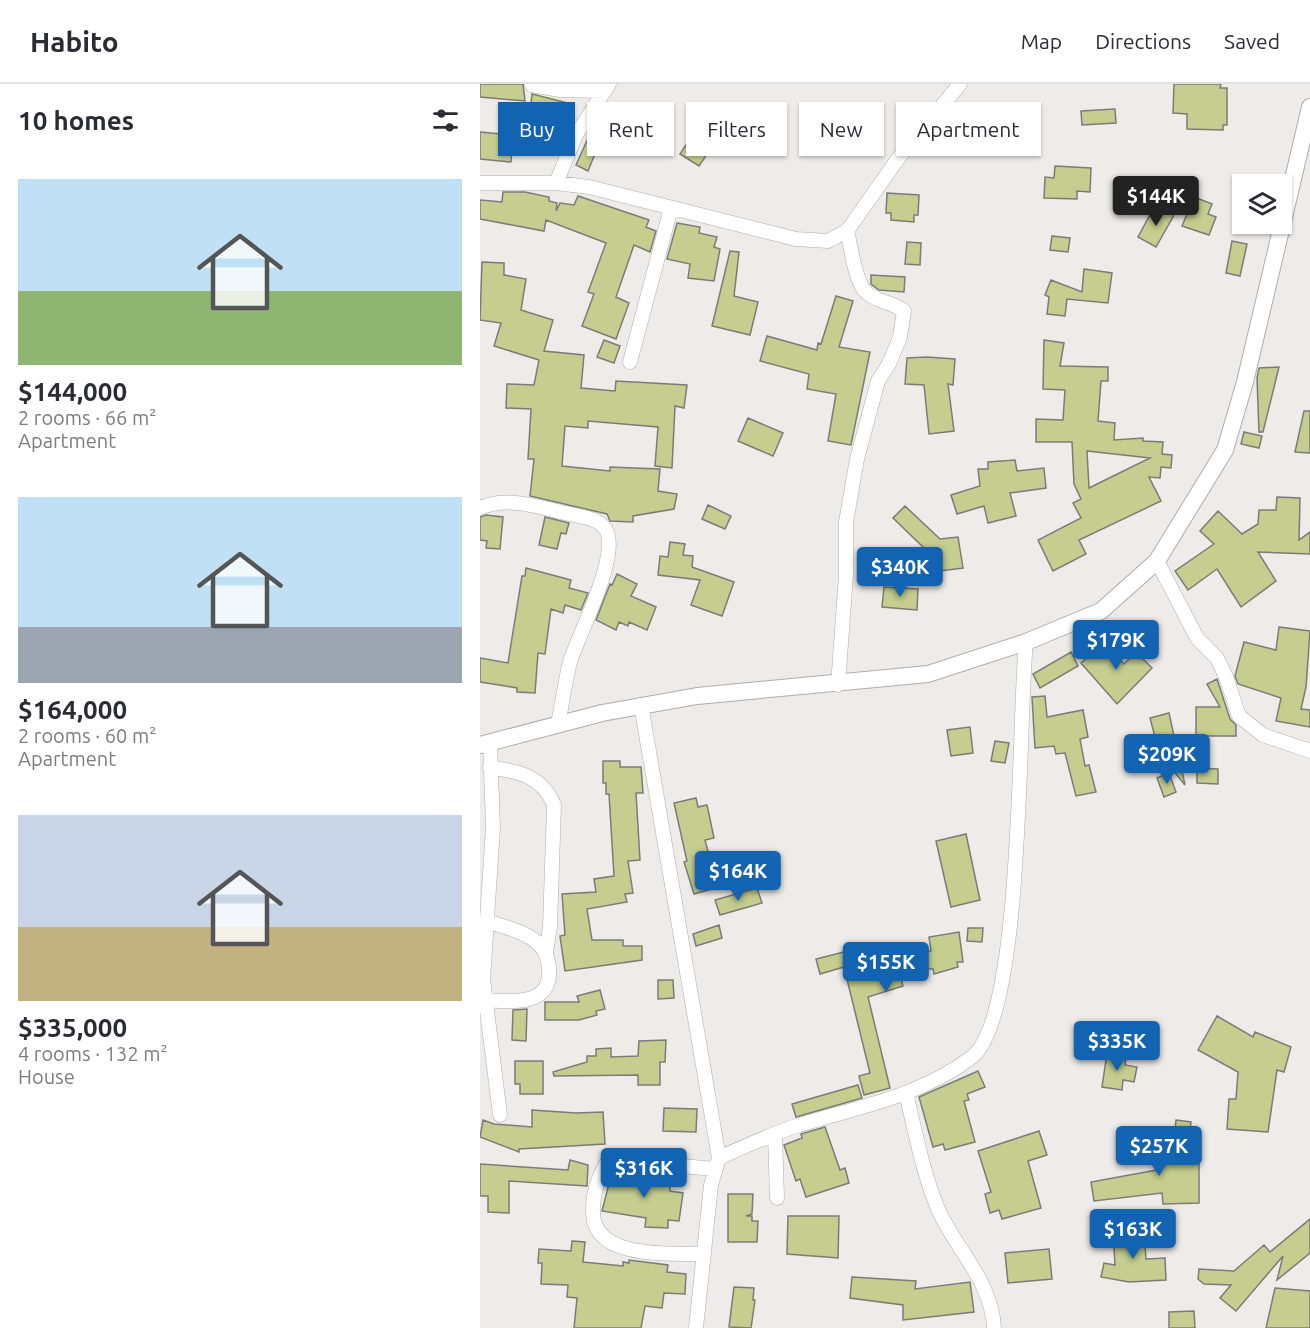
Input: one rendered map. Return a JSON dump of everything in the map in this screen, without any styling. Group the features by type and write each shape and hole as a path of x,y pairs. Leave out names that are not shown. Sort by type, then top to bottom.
{"street":[{"path":"480,183 556,183 589,187 813,242 828,241 847,231 900,156 960,84"},
{"path":"532,85 560,90 607,88"},
{"path":"556,183 576,135 607,88"},
{"path":"500,1115 483,980 493,828 490,768 485,744 641,705 697,696 838,685 928,675 1026,642 1101,611 1157,561 1225,450 1245,382 1306,137 1310,107"},
{"path":"630,362 671,208"},
{"path":"838,685 846,575 846,522 857,459 878,381 889,364 904,320 904,311 895,304 867,294 861,286 847,231"},
{"path":"480,508 511,503 539,507 591,520 604,526 609,535 608,559 571,661 558,725"},
{"path":"1157,561 1197,638 1216,658 1226,677 1239,716 1263,735 1310,751"},
{"path":"704,1254 645,1251 612,1244 597,1230 593,1218 592,1200 598,1178 606,1164 620,1160 716,1164 797,1126 906,1093 973,1056 986,1039 996,1008 1012,909 1017,856 1026,642"},
{"path":"641,705 716,1164 696,1328"},
{"path":"486,1000 526,1000 543,993 548,982 546,952 550,927 554,805 549,792 529,776 512,770 490,768"},
{"path":"486,921 534,939 546,952"},
{"path":"906,1093 938,1208 989,1299 994,1328"},
{"path":"775,1135 777,1198"}],"building":[{"path":"480,84 523,84 525,101 480,97"},
{"path":"1174,84 1221,84 1220,88 1227,88 1227,125 1223,125 1223,130 1187,129 1187,114 1173,113"},
{"path":"532,94 564,102 531,102"},
{"path":"1115,109 1116,123 1082,125 1081,111"},
{"path":"480,132 498,134 498,156 511,156 511,162 480,159"},
{"path":"587,141 587,156 594,156 588,171 576,165"},
{"path":"686,145 686,156 706,156 699,166 680,154"},
{"path":"1055,166 1091,168 1090,192 1077,191 1077,199 1044,198 1045,177 1054,178"},
{"path":"503,192 525,192 549,197 549,201 557,203 556,211 560,203 574,205 578,196 649,220 646,227 656,231 650,252 634,245 616,297 629,303 616,339 582,326 594,294 588,292 606,243 546,220 544,231 480,219 480,200 502,202"},
{"path":"887,193 919,195 918,215 914,215 914,222 891,220 891,213 886,213"},
{"path":"1194,197 1212,204 1208,214 1216,217 1209,235 1182,226"},
{"path":"1161,208 1174,215 1156,247 1138,237 1152,211 1158,214"},
{"path":"677,223 700,227 699,233 717,237 714,247 720,249 714,281 688,278 690,264 667,259"},
{"path":"1052,236 1070,238 1068,252 1050,250"},
{"path":"1232,241 1247,244 1240,276 1226,273"},
{"path":"907,242 921,243 920,265 905,264"},
{"path":"730,251 739,252 734,296 758,302 750,335 712,326"},
{"path":"482,262 504,263 504,275 526,279 521,310 553,320 544,351 584,355 581,388 615,391 616,381 687,385 684,408 675,406 672,468 655,466 658,427 588,421 588,428 565,426 562,466 610,471 610,467 660,469 658,491 677,494 674,509 633,516 633,522 610,521 607,514 530,496 534,459 528,459 531,409 506,408 507,384 534,385 539,360 494,346 501,323 480,320"},
{"path":"1084,269 1112,273 1108,303 1067,299 1065,316 1047,314 1049,297 1045,295 1051,280 1082,292"},
{"path":"871,275 905,277 904,292 879,290 871,284"},
{"path":"836,296 853,301 839,347 870,352 851,445 828,441 836,394 807,389 809,374 760,361 767,336 817,350"},
{"path":"604,340 620,346 614,363 597,357"},
{"path":"1044,340 1064,343 1060,366 1108,367 1108,381 1101,381 1098,421 1115,423 1114,440 1143,438 1143,441 1163,442 1162,454 1172,455 1171,468 1161,467 1160,478 1149,477 1161,501 1079,540 1086,554 1053,571 1038,540 1081,518 1073,503 1081,499 1074,484 1072,442 1036,442 1036,419 1063,420 1065,390 1043,389","holes":["1087,451 1150,458 1089,488"]},
{"path":"907,358 955,359 953,385 948,384 954,431 929,434 924,385 905,384"},
{"path":"1279,367 1263,432 1259,432 1257,378 1259,368"},
{"path":"1304,411 1310,411 1310,453 1295,452"},
{"path":"748,418 783,433 773,456 738,441"},
{"path":"1244,432 1262,436 1259,448 1241,444"},
{"path":"1015,460 1017,471 1044,468 1046,488 1010,493 1016,516 988,523 984,506 957,514 951,495 980,486 978,469 988,469 988,462"},
{"path":"1277,497 1300,498 1299,540 1310,532 1310,554 1258,552 1276,581 1241,607 1217,569 1188,590 1175,571 1214,544 1200,531 1218,511 1242,534 1258,524 1259,510 1276,510"},
{"path":"708,505 731,516 725,529 702,519"},
{"path":"905,506 940,539 958,537 963,568 939,571 940,573 920,579 912,553 925,549 893,518"},
{"path":"486,515 503,517 500,549 486,548 487,541 480,540 480,517"},
{"path":"545,517 569,523 566,534 561,533 557,549 539,545"},
{"path":"670,542 685,544 683,555 693,556 692,567 734,582 722,616 691,605 700,580 658,575 660,556 668,557"},
{"path":"526,568 571,580 569,588 588,593 581,610 565,605 563,613 551,609 545,654 538,653 535,693 517,692 517,688 480,682 480,658 508,663 522,576 525,576"},
{"path":"617,574 637,584 631,596 656,607 647,630 629,622 628,626 619,622 616,630 596,620 610,584 612,585"},
{"path":"884,587 918,589 917,610 882,607"},
{"path":"1279,627 1310,631 1306,687 1301,709 1310,710 1310,727 1276,721 1281,698 1238,684 1235,676 1244,642 1276,650"},
{"path":"1104,642 1124,664 1136,652 1152,668 1117,704 1081,663"},
{"path":"1071,652 1078,666 1040,688 1033,674"},
{"path":"1217,679 1230,719 1236,725 1236,736 1196,736 1196,707 1220,707 1207,684"},
{"path":"1045,696 1047,717 1083,710 1088,737 1080,739 1085,766 1089,765 1096,792 1076,796 1065,753 1056,754 1054,746 1035,748 1032,697"},
{"path":"1169,713 1174,736 1165,736 1178,752 1185,785 1158,752 1150,718"},
{"path":"970,727 973,753 951,756 947,730"},
{"path":"995,741 1009,743 1005,763 991,761"},
{"path":"603,761 620,761 620,767 641,767 643,793 636,793 640,860 628,861 633,893 625,894 627,902 587,909 592,940 623,940 623,946 642,946 642,960 565,971 560,936 565,935 562,894 596,892 594,879 614,876 609,794 606,794 606,783 603,783"},
{"path":"1197,768 1218,769 1218,784 1197,783"},
{"path":"1169,773 1176,792 1164,797 1157,778"},
{"path":"696,798 698,807 707,805 714,838 705,840 708,851 705,852 715,888 694,894 684,862 687,861 674,803"},
{"path":"966,834 980,900 951,907 936,841"},
{"path":"757,888 762,903 720,915 715,900"},
{"path":"719,925 722,938 696,946 693,934"},
{"path":"968,928 983,928 982,942 967,941"},
{"path":"959,932 963,962 957,962 958,967 934,974 933,969 898,968 903,986 868,997 890,1088 864,1095 859,1076 870,1073 844,967 820,974 816,959 856,949 861,970 883,966 916,957 916,951 931,951 929,937"},
{"path":"658,980 673,980 674,998 658,999"},
{"path":"600,990 605,1009 596,1011 597,1015 579,1020 545,1020 545,1002 579,1002 577,996"},
{"path":"527,1009 526,1041 512,1040 513,1010"},
{"path":"1217,1016 1253,1037 1255,1032 1291,1047 1284,1072 1277,1070 1268,1132 1227,1129 1229,1099 1236,1099 1238,1072 1198,1050"},
{"path":"666,1040 665,1062 660,1062 660,1085 638,1085 638,1075 554,1076 553,1072 587,1062 587,1056 596,1056 596,1049 611,1048 611,1057 638,1056 639,1041"},
{"path":"1107,1053 1126,1056 1125,1065 1137,1067 1134,1082 1123,1080 1122,1090 1102,1087"},
{"path":"515,1061 543,1061 543,1094 520,1094 520,1084 515,1084"},
{"path":"978,1071 985,1087 967,1094 969,1100 964,1101 975,1142 945,1150 943,1144 933,1147 919,1097"},
{"path":"858,1085 862,1098 796,1117 792,1104"},
{"path":"664,1108 697,1109 696,1132 663,1131"},
{"path":"532,1110 603,1112 605,1144 519,1149 519,1152 480,1137 483,1120 494,1124 532,1127"},
{"path":"1176,1120 1191,1122 1187,1160 1199,1160 1199,1203 1163,1204 1162,1193 1094,1201 1091,1182 1162,1169 1162,1160 1172,1160"},
{"path":"825,1127 840,1170 845,1168 849,1183 806,1197 800,1179 796,1181 784,1145 802,1138 801,1134"},
{"path":"1039,1131 1047,1155 1028,1161 1041,1208 1002,1219 999,1210 990,1213 985,1194 991,1192 978,1151"},
{"path":"570,1160 588,1165 587,1186 509,1181 509,1213 488,1212 488,1196 480,1196 480,1164 568,1170"},
{"path":"612,1172 670,1177 670,1191 683,1193 679,1221 668,1220 668,1228 645,1227 646,1218 602,1211"},
{"path":"728,1194 753,1194 752,1214 746,1216 752,1216 752,1221 758,1221 757,1242 728,1242"},
{"path":"788,1216 839,1216 838,1258 787,1254"},
{"path":"1310,1219 1310,1253 1277,1280 1283,1256 1236,1311 1220,1298 1231,1285 1204,1284 1198,1279 1199,1269 1234,1271 1264,1245 1270,1252"},
{"path":"1144,1231 1146,1259 1165,1258 1166,1280 1129,1282 1101,1277 1104,1263 1115,1265 1113,1233"},
{"path":"572,1241 585,1242 583,1262 623,1266 623,1262 629,1263 629,1260 668,1265 667,1272 686,1274 685,1294 664,1293 662,1308 645,1306 641,1328 574,1328 577,1298 567,1297 568,1285 541,1284 542,1263 538,1263 539,1249 571,1251"},
{"path":"1049,1249 1052,1279 1008,1283 1005,1253"},
{"path":"852,1277 916,1281 915,1289 970,1282 974,1312 903,1320 903,1305 850,1298"},
{"path":"734,1287 754,1288 753,1300 755,1300 751,1328 729,1327"},
{"path":"1275,1288 1310,1291 1310,1328 1266,1328"},
{"path":"1194,1311 1195,1328 1169,1328 1169,1312"}]}
